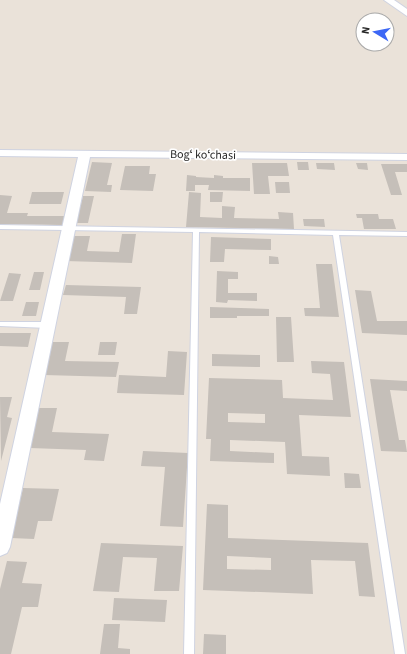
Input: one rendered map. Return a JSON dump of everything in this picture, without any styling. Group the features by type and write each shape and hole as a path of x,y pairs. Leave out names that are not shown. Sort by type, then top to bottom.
{"street":[{"path":"388,0 407,12"},
{"name":"Bogʻ koʻchasi","path":"0,153 407,157"},
{"path":"0,547 85,154"}],"lane":[{"path":"0,227 336,234 407,234"},
{"path":"189,654 196,230"},
{"path":"336,234 400,654"},
{"path":"0,324 48,325"}],"building":[{"path":"92,162 112,163 107,185 112,185 111,192 85,191"},
{"path":"297,162 308,162 309,170 298,170"},
{"path":"252,163 287,163 289,176 268,176 270,194 254,194"},
{"path":"316,163 334,163 335,170 317,169"},
{"path":"356,163 367,163 368,170 358,169"},
{"path":"381,164 407,164 407,172 395,172 402,195 391,195"},
{"path":"125,166 150,166 149,174 156,174 153,191 120,190"},
{"path":"187,175 214,178 214,175 223,176 223,178 250,178 250,191 208,190 209,185 195,185 195,191 186,191"},
{"path":"275,182 289,182 290,193 276,193"},
{"path":"32,192 64,192 61,204 29,204"},
{"path":"189,192 201,193 200,217 222,218 222,206 235,207 234,218 279,219 278,212 293,213 294,229 186,227"},
{"path":"210,192 223,192 222,202 210,202"},
{"path":"0,195 12,196 7,213 28,213 27,216 65,216 63,225 0,224"},
{"path":"83,196 94,196 88,223 76,223"},
{"path":"356,214 378,214 379,219 393,219 396,229 364,229 362,218 357,218"},
{"path":"303,219 324,219 325,227 304,226"},
{"path":"122,234 136,234 132,263 65,261 72,236 90,236 87,251 119,252"},
{"path":"211,237 271,239 271,250 225,249 224,262 210,262"},
{"path":"269,256 278,257 279,264 269,264"},
{"path":"316,264 332,264 339,317 305,316 304,308 320,308"},
{"path":"217,271 238,272 238,279 228,279 228,293 257,293 257,301 228,300 227,303 216,302"},
{"path":"34,272 44,272 40,290 29,290"},
{"path":"9,273 21,274 13,301 0,301"},
{"path":"66,285 141,287 137,314 124,314 126,297 63,295"},
{"path":"355,290 371,291 377,321 407,321 407,335 362,333"},
{"path":"26,302 39,302 36,316 22,316"},
{"path":"210,307 269,309 269,316 210,318"},
{"path":"276,317 291,317 294,362 277,362"},
{"path":"0,333 31,333 28,347 0,346"},
{"path":"52,342 69,342 65,361 119,362 116,377 44,375"},
{"path":"100,342 117,342 115,355 98,355"},
{"path":"168,351 187,352 184,395 117,393 119,375 166,377"},
{"path":"212,354 260,355 260,367 212,366"},
{"path":"311,361 344,362 351,417 299,415 302,456 329,457 330,476 287,474 285,442 230,440 230,451 274,453 274,463 210,461 211,439 206,439 209,378 282,380 283,398 333,400 330,374 312,373","holes":["228,413 265,414 265,423 228,422"]},
{"path":"370,379 407,381 407,391 390,390 399,440 405,440 407,452 381,451"},
{"path":"0,397 12,397 7,417 12,418 1,461"},
{"path":"39,408 57,408 52,432 109,434 104,461 84,460 86,450 30,448"},
{"path":"143,451 188,453 183,527 160,526 165,467 141,466"},
{"path":"344,473 359,474 361,488 345,488"},
{"path":"23,488 59,489 52,521 38,521 34,539 11,538"},
{"path":"207,504 228,505 228,538 368,543 375,597 359,596 355,561 311,560 313,594 203,590","holes":["227,556 271,558 271,570 227,569"]},
{"path":"101,543 183,546 179,591 154,591 157,558 123,557 119,592 93,591"},
{"path":"7,561 27,562 22,583 42,584 38,607 22,607 11,654 0,654 0,589"},
{"path":"114,598 167,600 165,622 112,620"},
{"path":"104,624 120,624 118,648 130,649 130,654 100,654"},
{"path":"204,634 226,635 226,654 203,654"}]}
